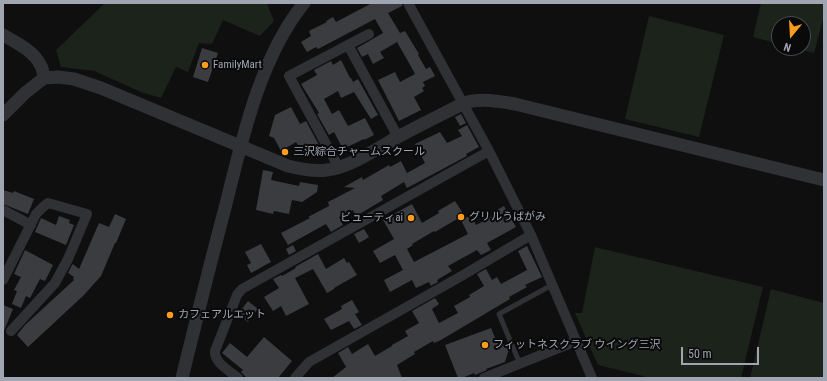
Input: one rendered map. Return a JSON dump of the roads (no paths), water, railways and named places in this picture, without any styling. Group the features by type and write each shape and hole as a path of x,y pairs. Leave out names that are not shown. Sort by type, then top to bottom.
{"street":[{"path":"182,378 240,146 261,82 272,55 284,32 304,3"},
{"path":"408,3 464,103 531,235 592,378"},
{"path":"339,168 289,76 369,34"},
{"path":"3,35 23,46 35,56 42,67 44,78"},
{"path":"348,45 398,137"},
{"path":"3,114 25,93 44,78 58,77 74,79 101,88 288,166 302,170 327,170 339,168 350,163 464,103 484,100 499,101 824,180"},
{"path":"238,378 218,362 215,356 215,351 237,295 242,289 489,151"},
{"path":"3,280 36,214 48,203 87,214 68,260 55,283 11,332"},
{"path":"3,210 31,225"},
{"path":"295,378 308,362 458,278 531,235"},
{"path":"484,378 576,341"}],"lane":[{"path":"520,364 500,314 552,285"}],"place":[{"name":"FamilyMart","path":"205,65"},
{"name":"三沢綜合チャームスクール","path":"285,152"},
{"name":"グリルうばがみ","path":"461,217"},
{"name":"ビューティai","path":"411,218"},
{"name":"カフェアルエット","path":"170,315"},
{"name":"フィットネスクラブ ウイング三沢","path":"485,345"}]}
